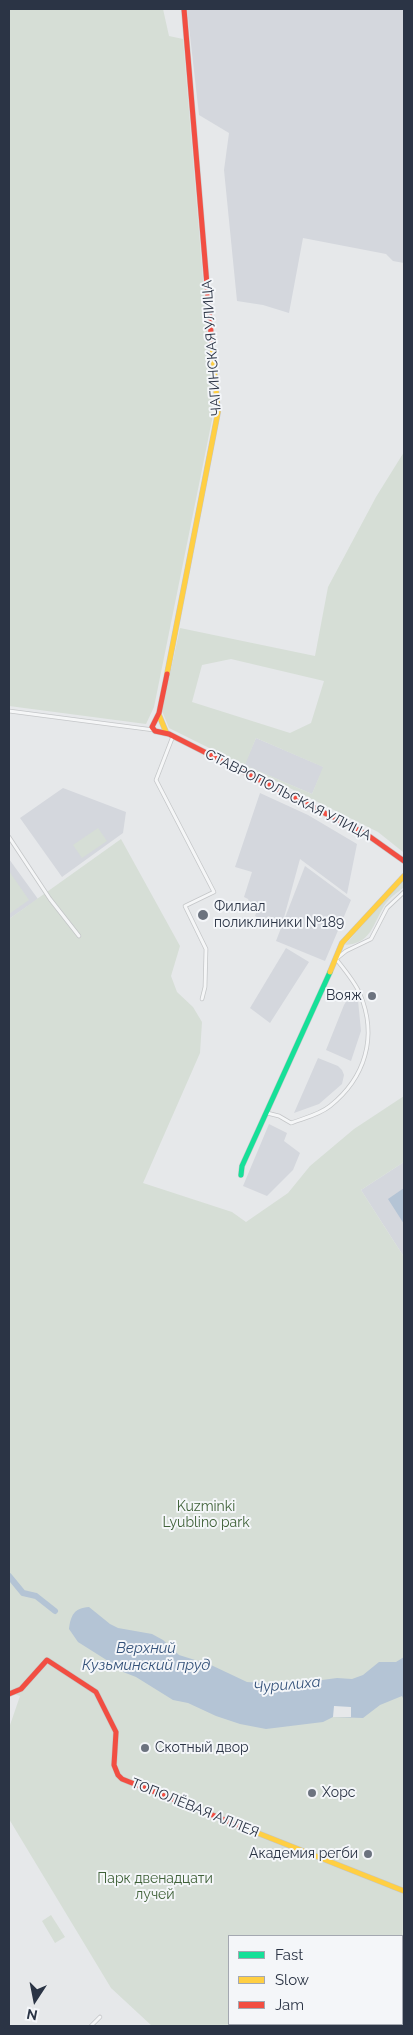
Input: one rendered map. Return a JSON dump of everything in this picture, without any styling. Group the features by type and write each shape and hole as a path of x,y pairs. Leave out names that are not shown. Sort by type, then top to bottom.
{"street":[{"name":"ЧАГИНСКАЯ УЛИЦА","path":"154,723 159,713 218,412 183,9"},
{"path":"9,710 156,731"},
{"name":"ЧАГИНСКАЯ УЛИЦА","path":"159,713 162,725"},
{"path":"145,728 154,723 162,725"},
{"path":"154,723 156,731"},
{"path":"156,731 162,725"},
{"name":"СТАВРОПОЛЬСКАЯ УЛИЦА","path":"162,725 171,735"},
{"name":"СТАВРОПОЛЬСКАЯ УЛИЦА","path":"156,731 171,735 366,834 404,861"},
{"path":"171,735 156,780 214,892 185,906 206,949 206,987 202,998"},
{"path":"9,837 50,899 79,936"},
{"path":"241,1175 242,1166 342,943 404,876"},
{"path":"336,959 346,951 371,939 387,908 404,892"},
{"path":"267,1113 291,1122 320,1112 329,1107 356,1080 367,1047 367,1015 359,992 336,959"},
{"name":"ТОПОЛЁВАЯ АЛЛЕЯ","path":"9,1694 21,1689 47,1660 96,1692 116,1732 114,1765 122,1779 404,1890"},
{"path":"91,2026 100,2017"}],"shaded area":[{"path":"187,9 404,9 404,263 393,261 386,254 303,238 289,313 263,305 237,301 224,170 229,133 199,115"},
{"path":"256,738 324,767 312,794 244,765"},
{"path":"63,788 126,812 123,833 62,877 20,818"},
{"path":"260,793 308,815 357,844 347,894 300,859 283,921 268,916 265,921 255,916 257,911 251,907 248,899 244,897 252,872 235,867"},
{"path":"9,859 38,899 9,919"},
{"path":"305,866 351,900 325,961 276,941"},
{"path":"286,948 309,962 270,1023 250,1008"},
{"path":"356,995 361,1031 351,1061 326,1050 344,1005 349,997"},
{"path":"318,1058 338,1066 342,1070 344,1075 342,1084 319,1104 294,1113"},
{"path":"269,1124 287,1133 284,1141 300,1153 293,1170 267,1196 243,1186"},
{"path":"404,1162 404,1257 361,1190"}],"green space":[{"path":"9,9 163,9 169,36 183,39 213,400 212,420 154,707 146,724 9,706"},
{"path":"404,452 403,852 378,832 169,728 162,711 180,628 315,656 328,587 376,497","holes":["231,659 324,681 311,723 290,733 192,702 202,665","256,738 323,767 312,794 245,765"]},
{"path":"98,828 107,841 82,858 73,845"},
{"name":"Kuzminki Lyublino park","path":"121,839 180,946 171,976 177,992 193,1007 202,1022 200,1053 143,1183 232,1212 246,1222 288,1193 310,1166 354,1129 404,1096 404,1162 361,1190 404,1257 404,2026 152,2026 111,1988 9,1819 9,1728 20,1696 9,1692 9,919"},
{"path":"9,871 29,900 9,914"},
{"path":"404,878 404,887 386,903 366,937 354,944 345,945"},
{"path":"51,1915 65,1937 55,1943 42,1921"}],"water":[{"path":"404,1188 404,1224 388,1199"},
{"name":"Верхний Кузьминский пруд","path":"89,1607 118,1628 152,1634 163,1640 179,1655 211,1665 247,1682 288,1687 337,1678 352,1679 363,1675 379,1662 396,1662 404,1657 404,1700 402,1696 380,1705 363,1718 333,1717 323,1722 266,1729 240,1724 216,1716 188,1703 173,1700 136,1677 118,1670 116,1666 78,1642 69,1629 71,1620 74,1613"}],"pier":[{"path":"334,1706 351,1707 351,1717 333,1717"}],"waterway":[{"name":"Чурилиха","path":"9,1576 23,1593 36,1596 55,1611"}],"traffic: fast":[{"path":"241,1175 242,1166 330,972"}],"traffic: slow":[{"path":"167,674 218,412 212,345"},
{"path":"159,715 166,732"},
{"path":"330,972 342,943 404,876"},
{"path":"240,1826 404,1891"}],"traffic: jam":[{"path":"184,9 212,345"},
{"path":"167,674 159,713 152,727 155,731 169,734 366,834 404,861"},
{"path":"9,1694 21,1689 47,1660 96,1692 116,1732 114,1765 122,1779 240,1826"}],"place":[{"name":"Филиал поликлиники №189","path":"203,915"},
{"name":"Вояж","path":"372,996"},
{"name":"Скотный двор","path":"145,1748"},
{"name":"Хорс","path":"312,1793"},
{"name":"Академия регби","path":"368,1854"}],"park label":[{"name":"Парк двенадцати лучей","path":"155,1888"}]}
